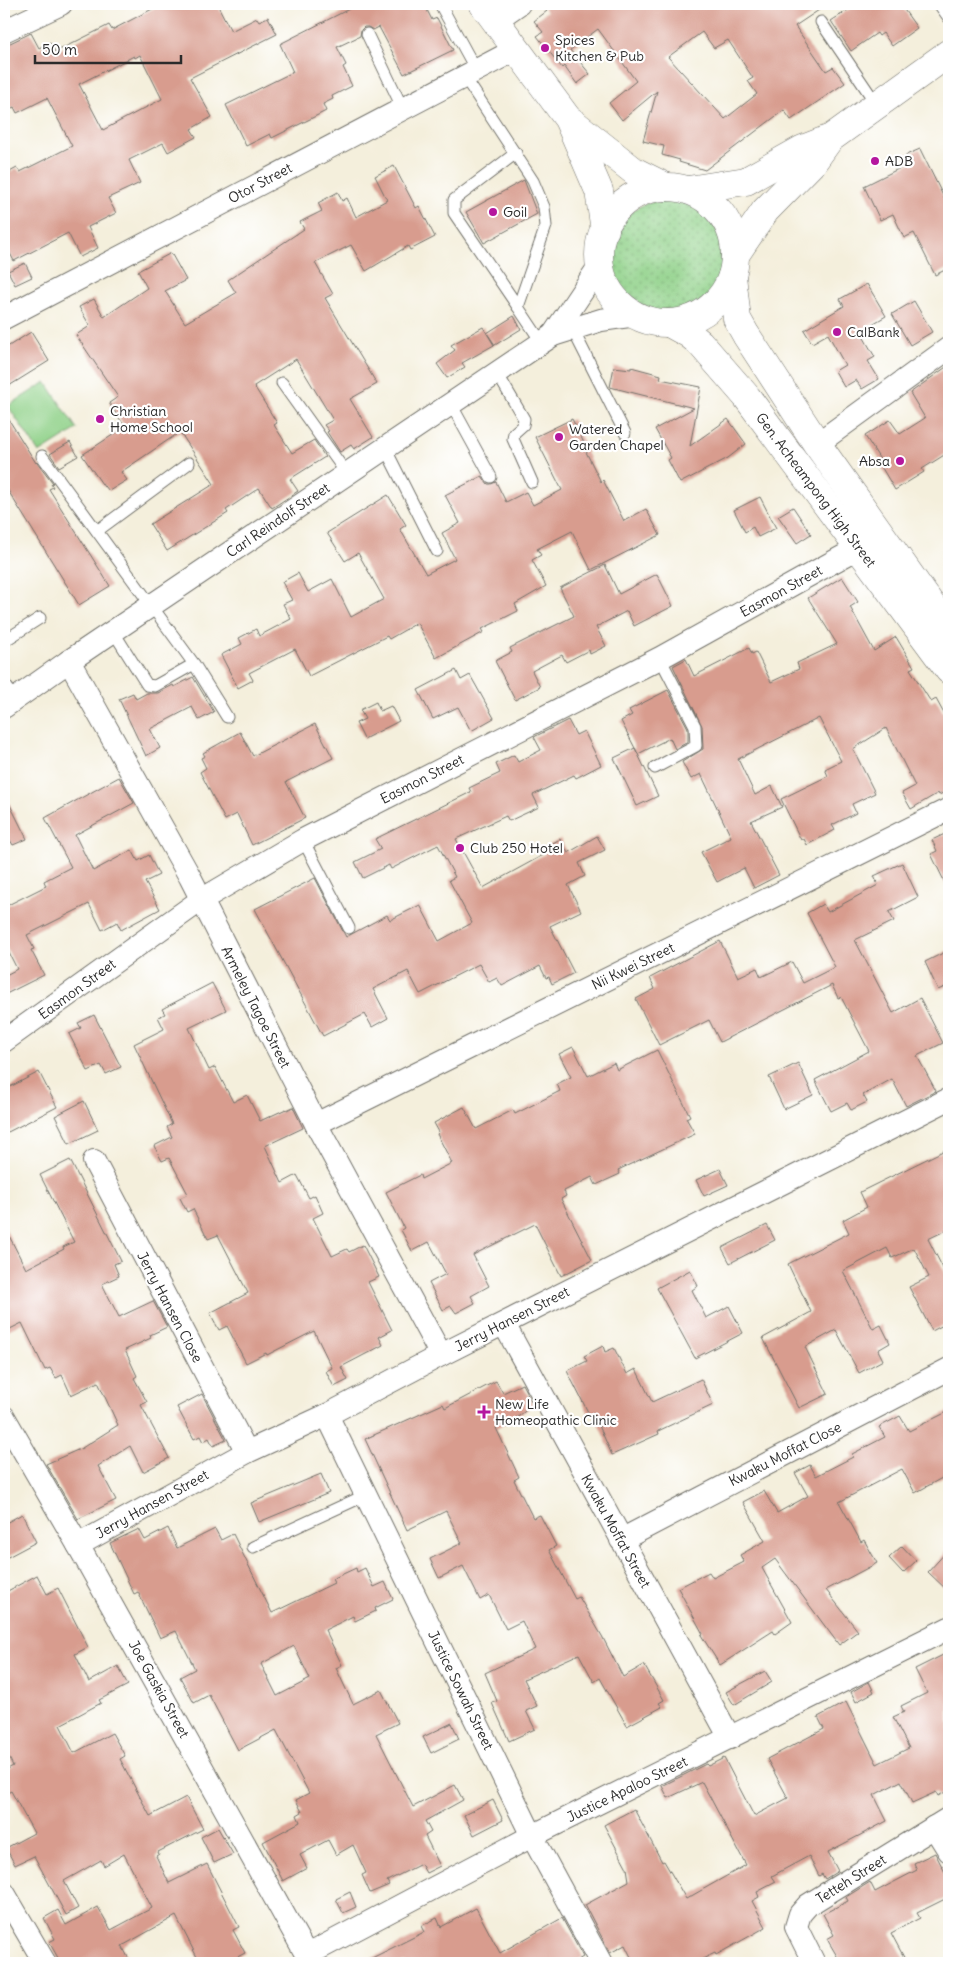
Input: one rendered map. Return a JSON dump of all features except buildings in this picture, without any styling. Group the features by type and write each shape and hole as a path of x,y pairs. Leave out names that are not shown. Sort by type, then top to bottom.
{"main road":[{"path":"490,12 568,119 599,191 605,230"},
{"path":"830,138 813,162 765,211 734,266 723,295 708,309 690,319 669,323 648,321 629,312 614,298 603,280 599,259 601,237 610,218 625,202 644,191 746,181 804,149 830,138 949,53"},
{"path":"568,119 634,171 707,200 722,215 732,234 734,266"},
{"name":"Gen. Acheampong High Street","path":"734,266 738,319 742,327 817,444 949,630"},
{"name":"Gen. Acheampong High Street","path":"669,323 689,334 700,343 746,396 949,670"}],"street":[{"path":"4,31 61,4"},
{"path":"490,12 519,4"},
{"name":"Otor Street","path":"4,318 517,49"},
{"name":"Carl Reindolf Street","path":"556,336 600,265"},
{"name":"Carl Reindolf Street","path":"8,696 69,661 497,373 556,336 601,320 636,315"},
{"path":"817,444 949,348"},
{"name":"Easmon Street","path":"4,1041 201,900 304,840 660,658 860,548"},
{"name":"Armeley Tagoe Street","path":"69,661 190,877 316,1124 441,1355"},
{"name":"Nii Kwei Street","path":"316,1124 949,809"},
{"name":"Jerry Hansen Street","path":"78,1545 247,1452 327,1414 949,1099"},
{"name":"Jerry Hansen Close","path":"94,1161 247,1452"},
{"name":"Kwaku Moffat Street","path":"504,1324 730,1738"},
{"name":"Kwaku Moffat Close","path":"621,1540 949,1369"},
{"name":"Justice Sowah Street","path":"327,1414 532,1836 601,1963"},
{"name":"Joe Gaskia Street","path":"4,1417 78,1545 309,1959"},
{"name":"Justice Apaloo Street","path":"309,1959 532,1836 949,1628"},
{"path":"942,1822 949,1851"},
{"name":"Tetteh Street","path":"814,1963 796,1927 800,1914 808,1905 942,1822"},
{"path":"4,1893 45,1963"}],"lane":[{"path":"440,4 470,73 540,194 544,207 546,226 518,308"},
{"path":"939,4 949,18"},
{"path":"821,22 877,105"},
{"path":"367,34 403,109"},
{"path":"516,153 454,200 454,213 518,308 556,336 625,433"},
{"path":"497,373 524,419 524,425 514,433 513,439 532,482"},
{"path":"282,384 346,474"},
{"path":"451,404 491,477"},
{"path":"385,448 437,552"},
{"path":"42,456 194,664 227,717"},
{"path":"97,531 189,463"},
{"path":"4,641 40,618"},
{"path":"113,631 147,685 151,686 194,664"},
{"path":"655,768 696,746 695,726 660,658"},
{"path":"304,840 349,928"},
{"path":"253,1547 366,1495"}],"green space":[{"path":"666,200 688,205 707,217 719,236 724,258 719,280 707,299 688,311 666,316 644,311 625,299 613,280 608,258 613,236 625,217 644,205"},
{"path":"46,382 77,429 39,453 8,406"}],"place":[{"name":"Spices Kitchen & Pub","path":"545,48"},
{"name":"ADB","path":"875,161"},
{"name":"Goil","path":"493,212"},
{"name":"CalBank","path":"837,332"},
{"name":"Christian Home School","path":"100,419"},
{"name":"Watered Garden Chapel","path":"559,437"},
{"name":"Absa","path":"900,461"},
{"name":"Club 250 Hotel","path":"460,848"},
{"name":"New Life Homeopathic Clinic","path":"484,1412"}]}
